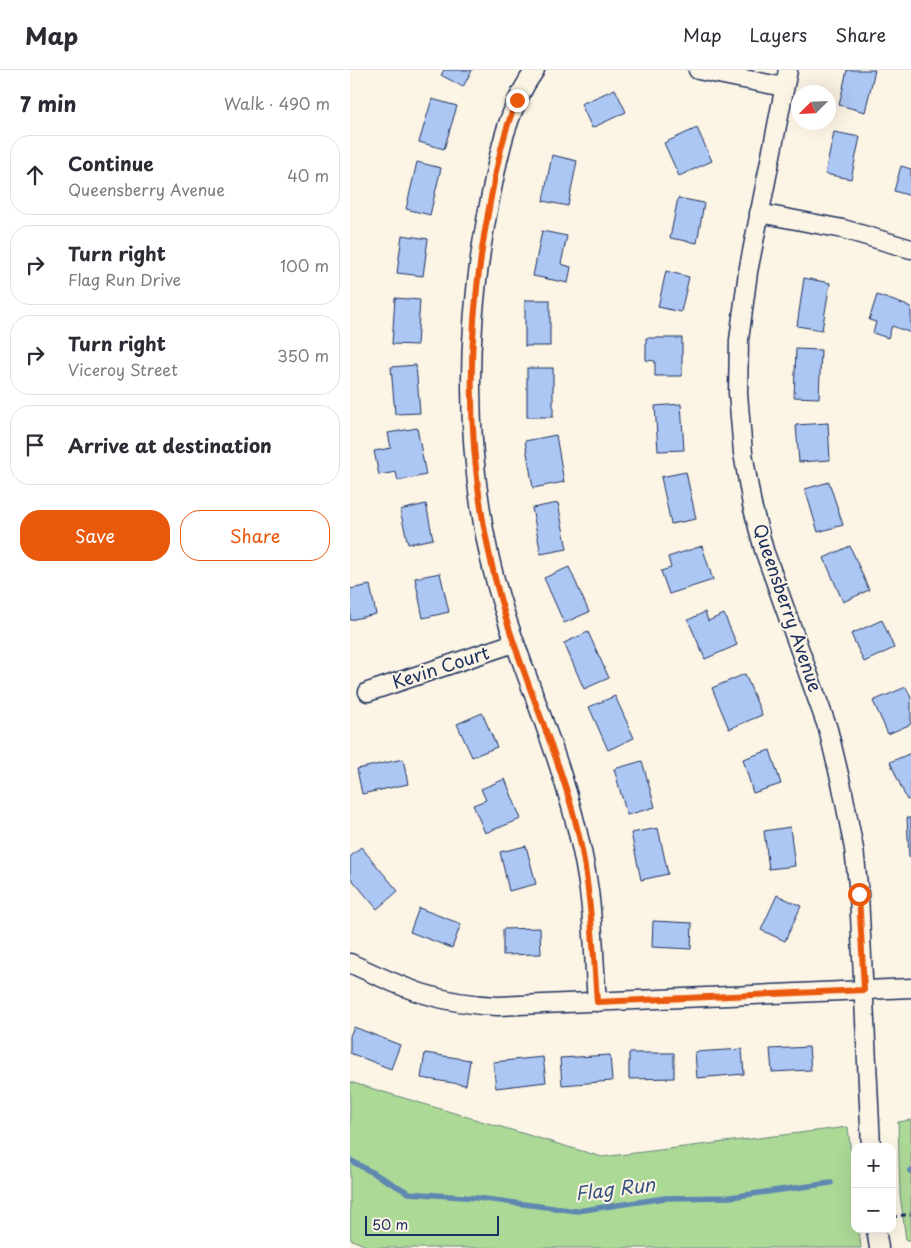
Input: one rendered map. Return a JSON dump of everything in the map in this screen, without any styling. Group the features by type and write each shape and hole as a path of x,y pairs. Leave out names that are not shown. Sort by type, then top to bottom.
{"street":[{"path":"535,70 517,100 500,148 478,262 471,361 471,406 480,508 491,564 514,643 563,778 578,836 589,892 597,1002"},
{"path":"698,70 786,78"},
{"name":"Queensberry Avenue","path":"786,78 748,272 739,340 738,393 743,453 752,505 764,550 828,729 842,787 859,894 871,1143"},
{"path":"760,213 843,229 911,249"},
{"name":"Kevin Court","path":"368,692 514,643"},
{"path":"350,963 408,990 451,1002 498,1006 911,988"},
{"path":"877,1233 879,1248"}],"path":[{"path":"896,1216 911,1214"}],"green space":[{"path":"350,1082 602,1157 848,1127 851,1154 851,1233 859,1233 861,1248 371,1248 350,1239"},
{"path":"911,1120 911,1240 906,1240 900,1195 898,1122"}],"building":[{"path":"444,70 472,70 463,87 441,75"},
{"path":"847,70 875,70 865,112 839,105"},
{"path":"615,89 626,112 592,128 581,104"},
{"path":"432,99 457,106 444,149 419,142"},
{"path":"697,128 712,161 679,176 664,143"},
{"path":"834,132 860,137 851,179 825,174"},
{"path":"552,155 577,161 568,206 543,201"},
{"path":"417,162 441,168 430,215 406,209"},
{"path":"901,166 911,169 911,196 894,191"},
{"path":"678,198 704,203 697,243 670,238"},
{"path":"542,231 567,236 561,264 571,267 568,283 533,276"},
{"path":"402,235 428,239 423,276 397,273"},
{"path":"666,271 689,277 681,312 658,307"},
{"path":"804,278 830,283 822,330 797,326"},
{"path":"877,295 911,307 911,333 892,326 888,338 873,333 876,322 869,320"},
{"path":"395,298 420,300 417,345 392,344"},
{"path":"525,300 550,300 550,346 525,346"},
{"path":"646,338 682,338 682,376 655,376 655,361 646,360"},
{"path":"796,349 821,350 819,398 794,397"},
{"path":"416,365 420,413 395,414 391,367"},
{"path":"527,368 553,368 553,417 527,417"},
{"path":"681,404 684,450 658,451 655,406"},
{"path":"828,423 830,460 799,462 796,425"},
{"path":"417,428 426,475 398,481 396,472 379,475 374,451 391,448 388,433"},
{"path":"556,435 564,482 533,488 525,441"},
{"path":"686,472 696,519 671,524 661,477"},
{"path":"829,482 843,525 818,532 805,489"},
{"path":"558,503 567,549 541,554 532,508"},
{"path":"426,504 433,539 408,544 400,510"},
{"path":"702,546 713,580 669,594 661,571 671,568 668,557"},
{"path":"850,546 869,590 843,602 824,558"},
{"path":"569,567 589,612 564,623 544,578"},
{"path":"440,573 449,612 423,618 415,578"},
{"path":"370,585 376,614 350,620 350,589"},
{"path":"705,612 708,621 724,614 737,645 705,659 688,620"},
{"path":"882,620 894,648 864,662 851,634"},
{"path":"588,632 609,678 584,689 564,643"},
{"path":"745,674 762,715 729,729 712,688"},
{"path":"906,687 911,698 911,724 888,734 873,701"},
{"path":"615,696 634,738 608,750 589,707"},
{"path":"482,713 497,747 472,757 457,724"},
{"path":"770,750 781,784 753,793 743,759"},
{"path":"911,753 911,798 907,800 890,762"},
{"path":"403,759 408,784 362,794 357,769"},
{"path":"642,761 655,807 627,815 614,769"},
{"path":"505,779 521,819 485,833 473,805 486,800 481,789"},
{"path":"907,818 911,818 911,857 909,857"},
{"path":"790,827 795,866 769,869 764,831"},
{"path":"658,828 668,874 641,880 631,833"},
{"path":"526,846 536,884 509,891 500,852"},
{"path":"361,847 398,891 377,909 350,877 350,857"},
{"path":"777,895 801,906 785,941 761,930"},
{"path":"419,908 461,924 452,948 410,932"},
{"path":"653,921 692,923 691,949 652,947"},
{"path":"540,928 541,954 503,955 503,929"},
{"path":"354,1027 400,1045 391,1069 350,1053 350,1036"},
{"path":"809,1047 811,1070 772,1072 770,1049"},
{"path":"742,1049 744,1074 697,1078 695,1052"},
{"path":"425,1053 470,1060 466,1085 421,1078"},
{"path":"629,1053 674,1053 674,1078 629,1079"},
{"path":"610,1055 612,1081 562,1085 560,1058"},
{"path":"543,1057 546,1082 496,1088 493,1062"}],"waterway":[{"name":"Flag Run","path":"350,1160 409,1193 477,1198 577,1211 665,1198 730,1197 831,1183"}],"route":[{"path":"517,100 500,148 478,262 473,311 471,361 474,452 480,508 500,599 563,778 578,836 589,892 597,1002 864,990 859,894"}]}
